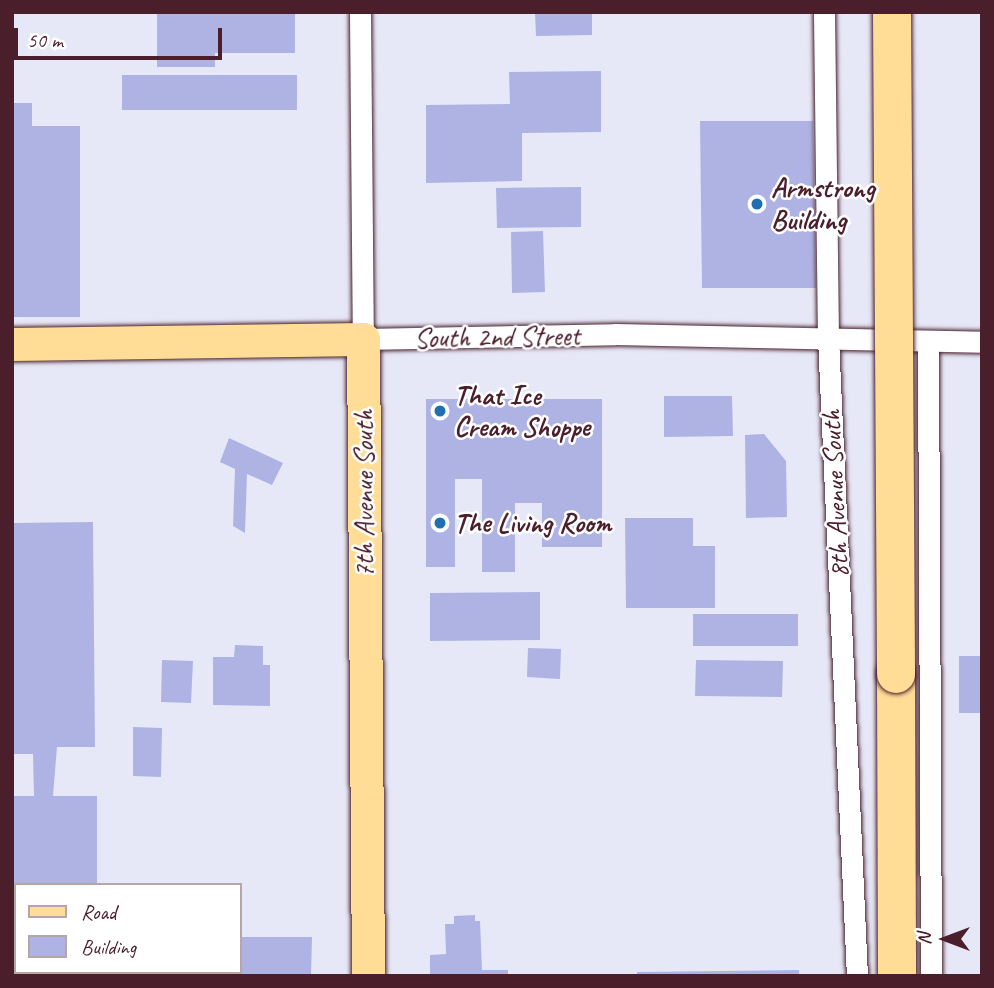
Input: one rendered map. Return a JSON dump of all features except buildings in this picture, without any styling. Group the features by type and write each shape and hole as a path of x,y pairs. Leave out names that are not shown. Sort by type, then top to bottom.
{"highway":[{"path":"892,12 897,976"}],"main road":[{"name":"South 2nd Street","path":"12,344 363,340"},
{"name":"7th Avenue South","path":"363,340 368,976"}],"street":[{"name":"7th Avenue South","path":"360,12 363,340"},
{"name":"8th Avenue South","path":"824,12 828,338 857,976"},
{"name":"South 2nd Street","path":"363,340 615,334 982,342"},
{"path":"928,342 931,976"}],"place":[{"name":"Armstrong Building","path":"757,204"},
{"name":"That Ice Cream Shoppe","path":"440,411"},
{"name":"The Living Room","path":"440,523"}]}
